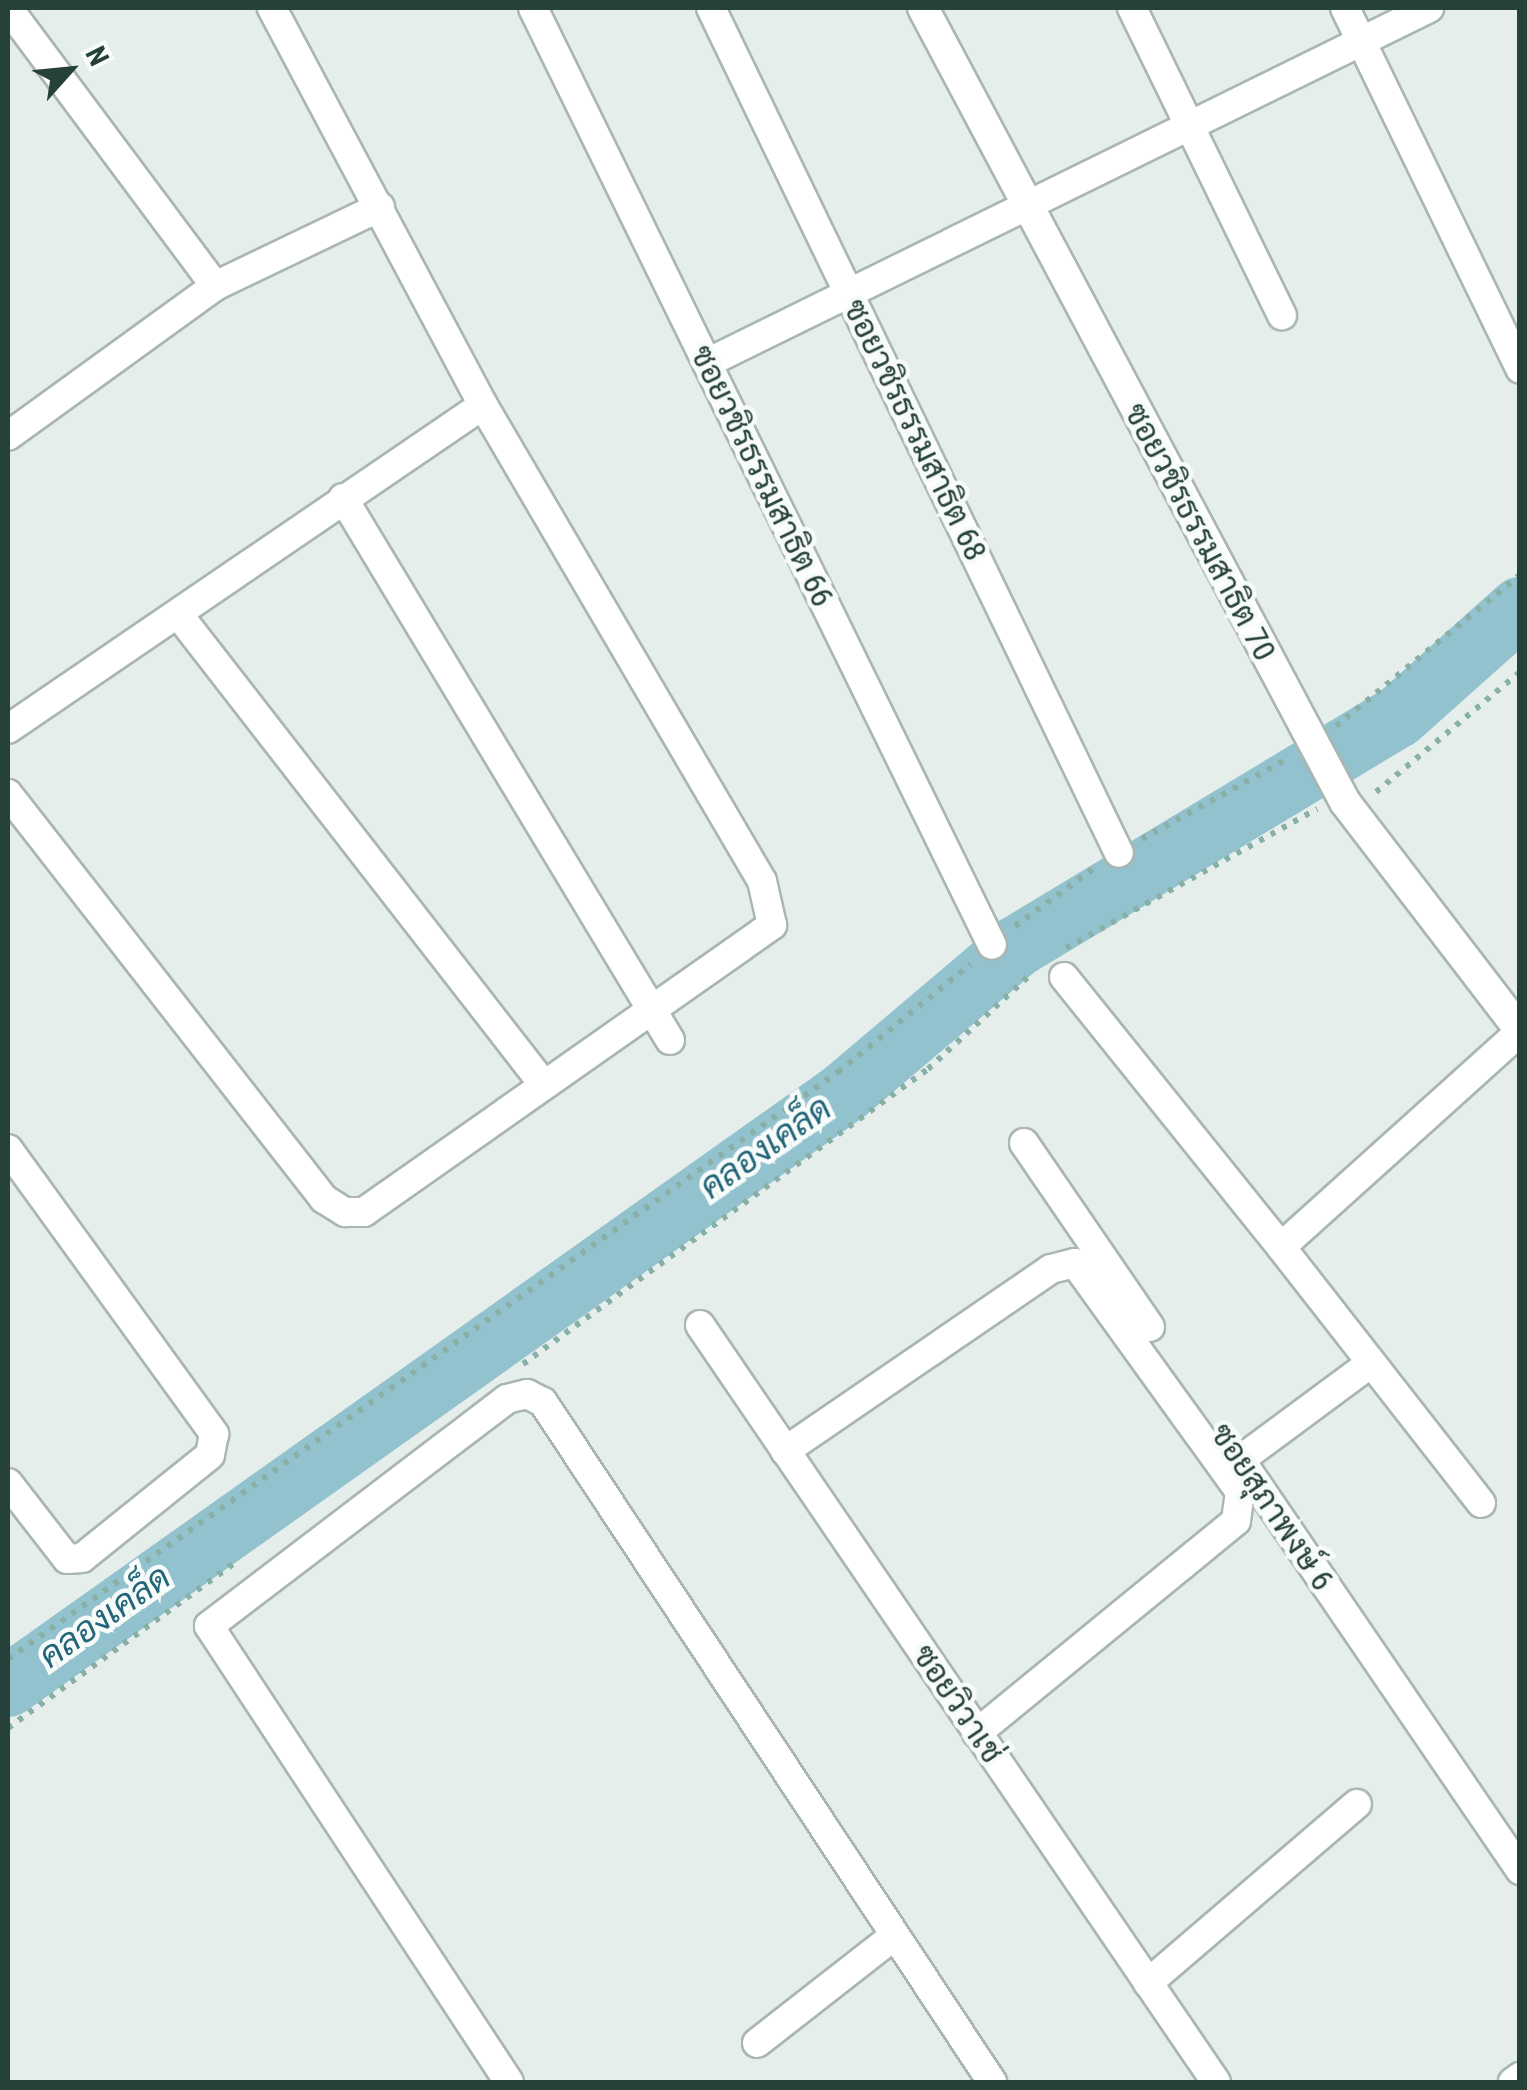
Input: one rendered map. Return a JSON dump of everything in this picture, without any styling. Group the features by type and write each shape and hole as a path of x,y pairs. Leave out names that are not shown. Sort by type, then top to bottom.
{"street":[{"path":"8,8 215,286"},
{"path":"8,794 324,1199 345,1212 364,1212 772,925 772,903 483,404 272,8"},
{"name":"ซอยวชิรธรรมสาธิต 66","path":"533,8 992,945"},
{"name":"ซอยวชิรธรรมสาธิต 68","path":"712,8 1119,853"},
{"name":"ซอยวชิรธรรมสาธิต 70","path":"922,8 1027,212 1317,742 1345,802 1520,1031"},
{"path":"1132,8 1282,314"},
{"path":"1345,8 1520,369"},
{"path":"707,363 1027,212 1429,8"},
{"path":"13,422 215,286 380,207"},
{"path":"8,729 483,404"},
{"path":"343,498 670,1040"},
{"path":"178,614 544,1085"},
{"path":"1056,964 1480,1503"},
{"path":"1281,1247 1520,1031"},
{"name":"ซอยสุภาพงษ์ 6","path":"1024,1144 1520,1870"},
{"path":"8,1149 214,1434 210,1455 170,1492 82,1558 67,1560 8,1483"},
{"path":"786,1450 1051,1268 1074,1264 1240,1492 1236,1521 977,1732"},
{"name":"ซอยวิวาเช่","path":"700,1325 1216,2082"},
{"path":"1240,1460 1371,1362"},
{"path":"509,2082 209,1626 507,1400 543,1402 992,2082"},
{"path":"1148,1983 1356,1804"},
{"path":"756,2042 894,1935"},
{"path":"1513,2082 1520,2077"}],"path":[{"path":"8,1660 838,1072 992,945 1119,853 1317,742 1520,576"},
{"path":"508,1375 928,1069 1056,964 1291,816 1366,800 1520,672"},
{"path":"8,1728 249,1552"}],"waterway":[{"name":"คลองเคล็ด","path":"8,1686 844,1093 1016,947 1398,717 1520,608"}]}
